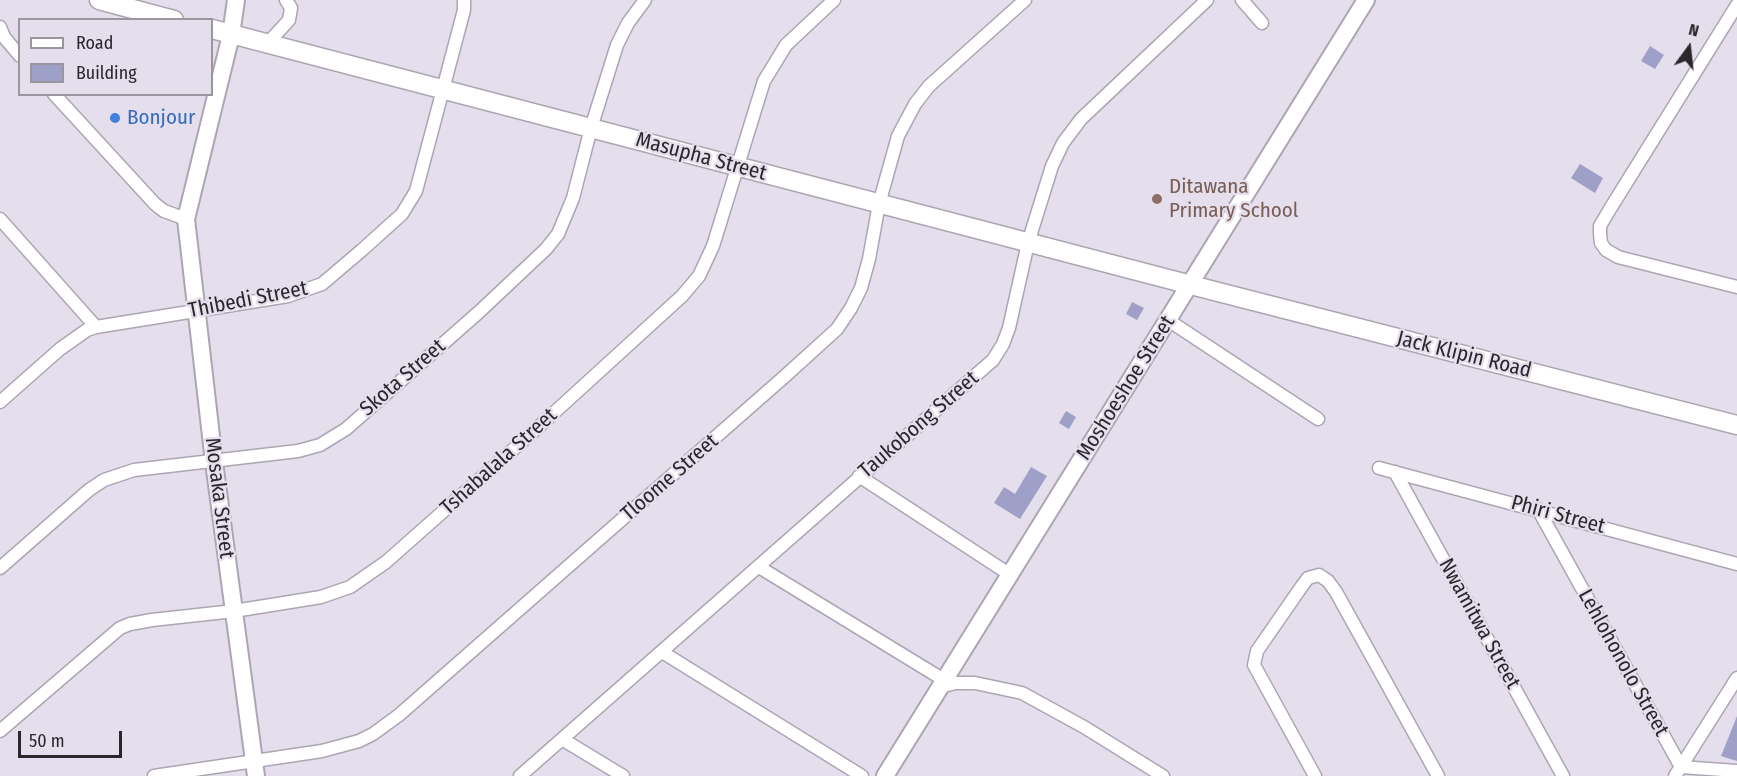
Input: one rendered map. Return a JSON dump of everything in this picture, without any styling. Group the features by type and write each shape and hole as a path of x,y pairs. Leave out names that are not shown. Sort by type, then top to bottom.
{"main road":[{"path":"99,0 166,18"},
{"name":"Masupha Street","path":"213,29 1191,285"},
{"name":"Jack Klipin Road","path":"1191,285 1737,424"}],"street":[{"name":"Mosaka Street","path":"236,0 231,34 186,219 214,462 255,768"},
{"path":"267,44 289,20 291,8 286,0"},
{"name":"Thibedi Street","path":"96,327 288,296 310,290 322,284 402,214 416,191 464,10 464,0"},
{"name":"Skota Street","path":"0,568 89,490 104,480 134,470 298,451 320,445 334,437 479,312 546,249 558,234 573,198 616,45 628,23 645,0"},
{"name":"Tshabalala Street","path":"0,731 120,628 152,620 308,600 350,587 386,562 682,296 699,276 714,246 764,81 776,59 799,31 834,0"},
{"name":"Tloome Street","path":"154,776 255,768 359,741 386,726 784,377 837,329 861,288 879,204 898,136 915,104 929,86 1025,0"},
{"name":"Taukobong Street","path":"520,776 984,369 999,353 1009,328 1028,243 1052,166 1063,143 1081,119 1207,0"},
{"path":"1242,0 1262,23"},
{"name":"Moshoeshoe Street","path":"885,776 1366,0"},
{"path":"1737,5 1600,226 1600,234 1606,250 1618,257 1737,287"},
{"path":"0,27 4,37 18,54"},
{"path":"56,96 155,204 164,211 186,219"},
{"path":"0,402 76,337 96,327 3,228"},
{"path":"1168,320 1318,419"},
{"name":"Phiri Street","path":"1379,468 1737,564"},
{"name":"Nwamitwa Street","path":"1395,472 1563,776"},
{"path":"860,476 1009,574"},
{"name":"Lehlohonolo Street","path":"1538,509 1678,772"},
{"path":"759,567 942,683 975,683 1022,693 1084,727 1163,776"},
{"path":"1315,776 1254,665 1257,651 1302,586 1308,578 1319,575 1332,587 1438,776"},
{"path":"662,652 862,776"},
{"path":"1678,772 1737,678"},
{"path":"562,739 623,776"},
{"path":"1678,772 1737,771"}],"building":[{"path":"1650,46 1664,55 1655,69 1641,61"},
{"path":"1580,164 1603,178 1595,193 1571,178"},
{"path":"1132,302 1144,308 1137,320 1126,314"},
{"path":"1066,411 1076,417 1069,429 1059,423"},
{"path":"1031,467 1047,476 1020,519 994,503 1004,487 1015,494"},
{"path":"1737,716 1737,761 1721,756"}],"place":[{"name":"Bonjour","path":"115,118"},
{"name":"Ditawana Primary School","path":"1157,199"}]}
